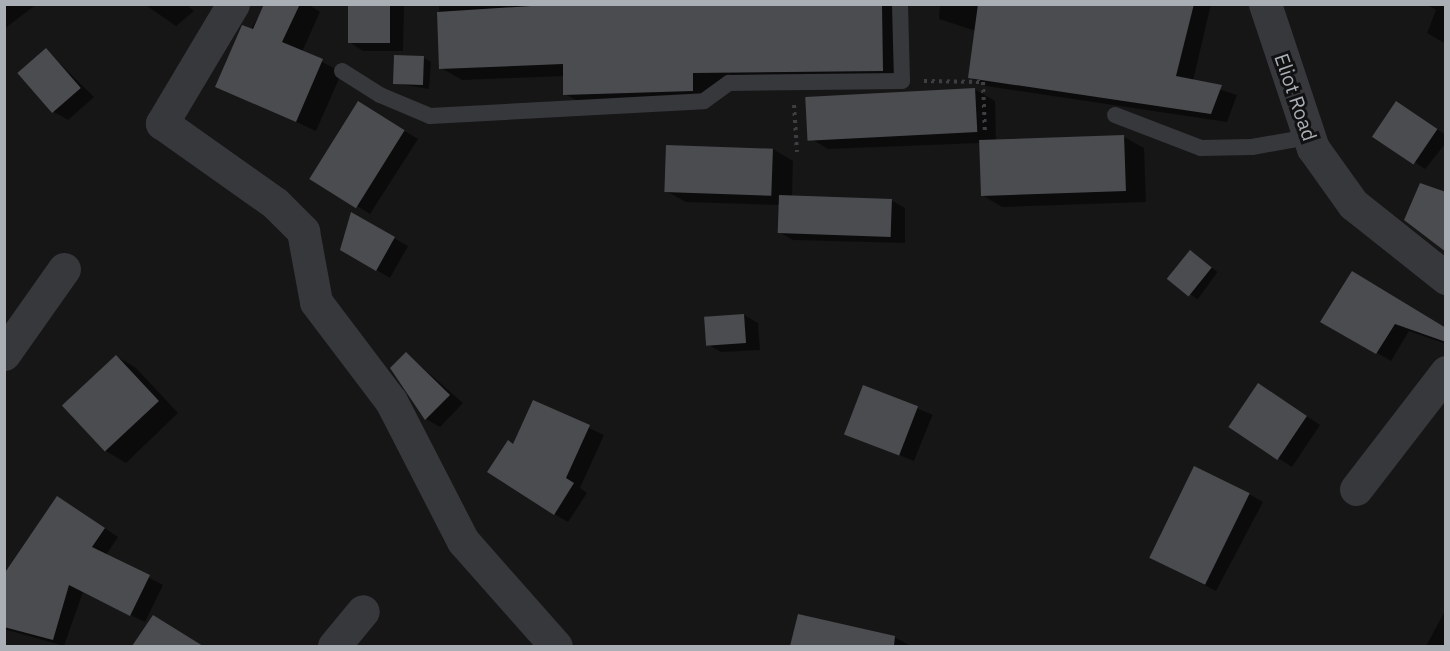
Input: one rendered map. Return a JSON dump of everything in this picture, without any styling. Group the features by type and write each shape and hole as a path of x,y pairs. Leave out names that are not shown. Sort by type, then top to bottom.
{"street":[{"path":"233,4 162,123 275,203 303,231 316,302 391,401 463,541 556,646"},
{"name":"Eliot Road","path":"1266,4 1309,137 1353,204 1446,278"},
{"path":"4,354 64,269"},
{"path":"1356,489 1446,372"},
{"path":"334,646 363,610"}],"lane":[{"path":"342,71 380,95 429,116 704,101 729,83 793,80 902,81 900,4"},
{"path":"1115,115 1200,148 1252,147 1309,137"}],"path":[{"path":"793,80 797,152"},
{"path":"902,81 983,82 985,134"}],"building":[{"path":"264,4 300,4 282,42 323,59 296,122 215,87 242,25 253,29"},
{"path":"348,4 390,4 390,43 348,43"},
{"path":"562,4 882,4 883,71 693,73 693,91 563,95 563,64 439,69 437,12"},
{"path":"978,4 1194,4 1176,76 1222,85 1211,114 968,78"},
{"path":"46,48 81,88 52,113 17,73"},
{"path":"394,55 424,56 423,85 393,84"},
{"path":"975,88 977,132 808,141 805,97"},
{"path":"358,101 405,130 356,208 309,179"},
{"path":"1396,101 1437,129 1413,165 1372,137"},
{"path":"1124,135 1126,191 981,196 979,140"},
{"path":"666,145 773,149 771,196 664,192"},
{"path":"1420,183 1446,192 1446,252 1404,220"},
{"path":"779,195 892,199 891,237 778,233"},
{"path":"351,212 395,237 376,271 340,250"},
{"path":"1190,250 1212,268 1188,296 1167,279"},
{"path":"1352,271 1446,328 1446,342 1395,324 1376,354 1320,322"},
{"path":"744,314 746,343 706,346 704,317"},
{"path":"406,352 450,395 425,420 390,368"},
{"path":"116,355 159,401 105,452 62,405"},
{"path":"1258,383 1307,416 1277,460 1228,427"},
{"path":"863,385 918,406 899,456 844,434"},
{"path":"533,400 590,425 566,478 574,483 554,515 487,472 508,440 513,444"},
{"path":"1194,466 1250,493 1205,585 1149,558"},
{"path":"57,496 105,528 92,547 150,575 130,616 69,585 53,640 4,627 4,574"},
{"path":"798,614 895,636 894,646 790,646"},
{"path":"153,615 203,646 132,646"}]}
